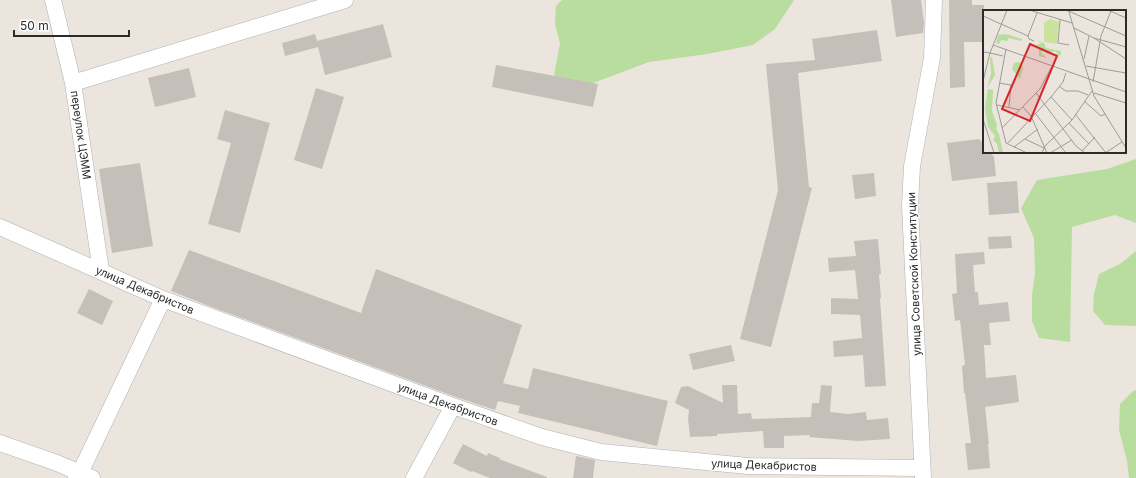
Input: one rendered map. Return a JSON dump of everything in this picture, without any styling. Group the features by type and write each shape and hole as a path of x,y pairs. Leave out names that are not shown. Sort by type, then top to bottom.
{"street":[{"name":"переулок ЦЭММ","path":"53,0 73,83 101,271"},
{"path":"73,83 345,0"},
{"name":"улица Советской Конституции","path":"923,473 910,206 912,166 932,58 934,0"},
{"name":"улица Декабристов","path":"0,227 163,299 453,406 542,437 601,452 748,466 923,473"},
{"path":"0,443 57,463 83,476 163,299"},
{"path":"414,478 453,406"}],"green space":[{"path":"562,0 794,0 775,29 753,45 707,54 649,62 593,83 580,95 568,95 554,75 560,43 555,24 556,6"},
{"path":"1136,159 1136,223 1115,215 1072,227 1070,342 1039,338 1032,321 1032,295 1035,273 1034,238 1021,208 1037,180 1107,169"},
{"path":"1136,251 1136,326 1105,325 1093,311 1094,294 1099,274 1120,264"},
{"path":"1136,390 1136,478 1129,478 1127,461 1119,430 1120,404 1133,391"}],"building":[{"path":"891,0 921,0 924,23 923,33 896,37"},
{"path":"949,0 972,0 972,5 984,5 983,42 964,42 965,87 950,88"},
{"path":"383,24 392,57 325,75 318,47 285,56 282,43 315,34 317,41"},
{"path":"877,30 882,61 798,73 809,187 812,188 771,347 740,339 778,190 766,64 815,60 812,39"},
{"path":"496,65 598,84 593,107 492,87"},
{"path":"189,68 196,97 155,107 148,78"},
{"path":"316,88 344,97 322,169 294,160"},
{"path":"225,110 270,123 240,233 208,224 231,143 217,139"},
{"path":"979,139 983,143 983,153 991,153 994,157 996,176 952,181 947,143"},
{"path":"140,163 153,246 112,253 99,169"},
{"path":"874,173 876,196 855,199 852,175"},
{"path":"1017,181 1019,213 989,215 987,183"},
{"path":"1011,236 1012,248 989,249 988,237"},
{"path":"878,239 881,274 879,274 880,298 886,386 865,387 863,355 834,357 833,341 862,338 860,315 831,314 831,298 858,299 855,270 829,272 828,258 856,256 854,241"},
{"path":"189,250 361,313 376,269 522,325 503,383 528,389 533,368 668,401 657,446 518,413 520,406 498,401 495,410 456,397 171,291"},
{"path":"984,252 985,264 973,265 975,292 978,292 979,305 1008,302 1010,321 989,323 991,345 984,345 986,378 1016,375 1019,402 985,407 990,468 968,470 965,443 971,443 964,393 962,366 965,365 960,320 955,321 952,294 957,293 955,254"},
{"path":"89,289 113,301 102,325 77,313"},
{"path":"731,345 735,361 693,370 689,354"},
{"path":"722,385 737,385 738,414 751,413 752,419 811,417 812,403 819,403 821,385 832,386 830,412 848,414 866,412 867,420 888,418 890,439 858,441 809,437 810,435 784,436 784,448 764,448 763,431 717,434 717,436 690,437 688,419 689,410 675,403 681,387 688,386 723,403"},
{"path":"463,444 487,456 488,453 500,458 499,459 547,478 490,478 472,471 471,472 453,463"},
{"path":"576,456 595,460 593,478 573,478"}]}
